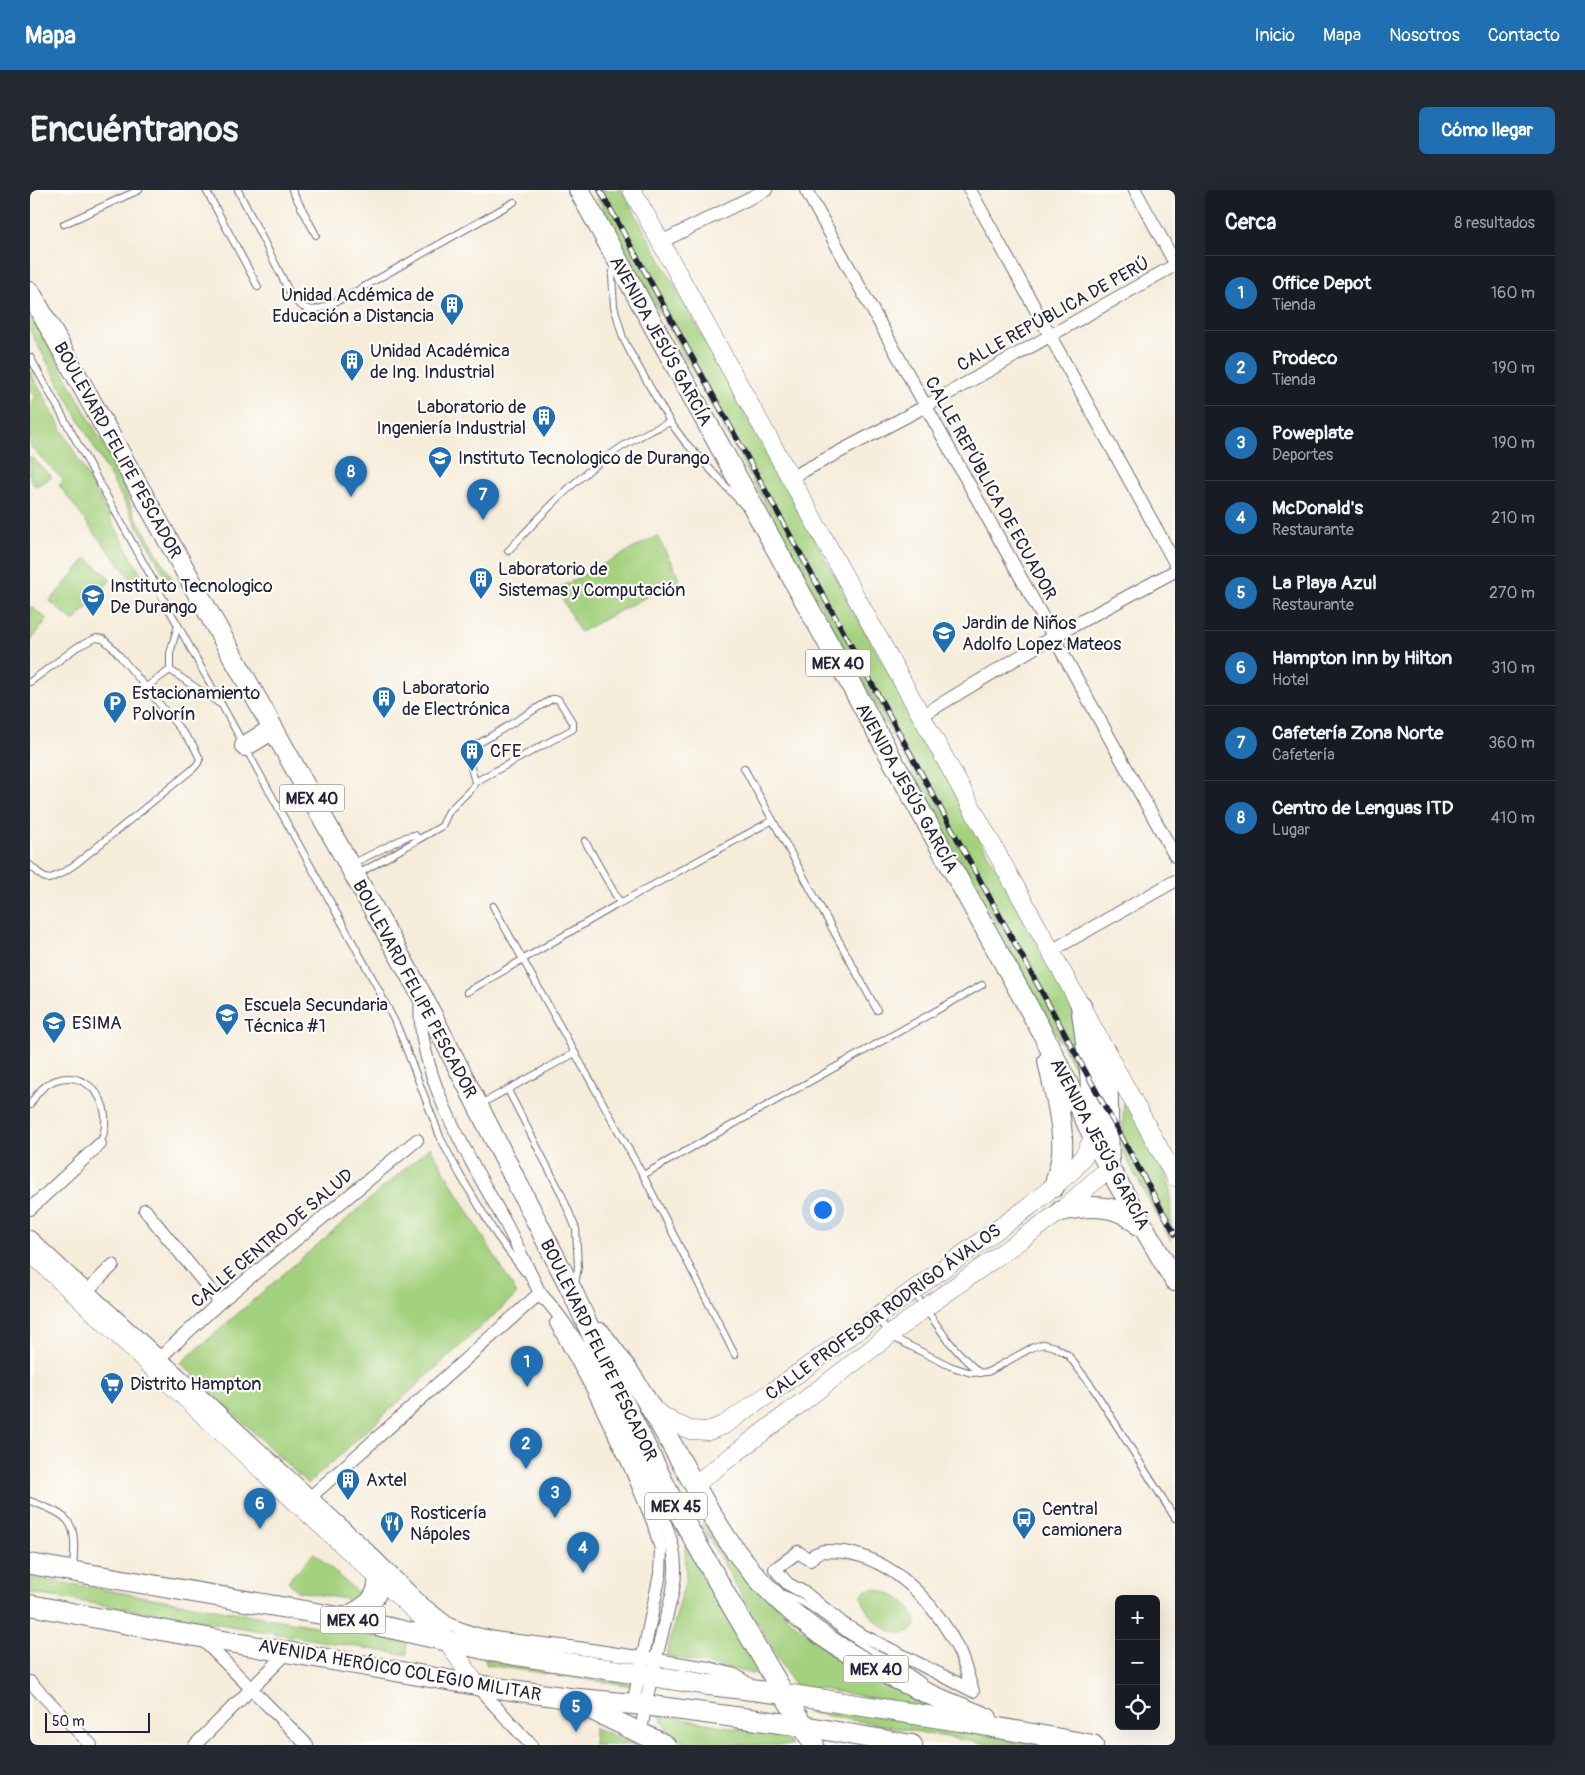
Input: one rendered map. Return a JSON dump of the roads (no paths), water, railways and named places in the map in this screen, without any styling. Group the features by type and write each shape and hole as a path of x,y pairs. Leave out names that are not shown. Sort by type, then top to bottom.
{"main road":[{"name":"AVENIDA JESÚS GARCÍA","path":"579,190 1042,1032 1109,1168 1175,1281"},
{"name":"BOULEVARD FELIPE PESCADOR","path":"30,292 422,996 577,1301 616,1386 690,1533 785,1694"},
{"path":"245,746 273,729"},
{"path":"1081,1005 1090,1071 1093,1138"},
{"path":"1042,1032 1061,1130 1062,1152 1060,1169 1054,1187"},
{"path":"1107,1053 1109,1168"},
{"path":"1061,1211 1090,1206 1110,1209 1136,1222 1148,1235"},
{"name":"MEX 40","path":"577,1301 618,1357 651,1408 694,1485 728,1540 770,1591 820,1635 843,1651 899,1681 937,1698 1030,1734"},
{"path":"690,1533 694,1485"},
{"name":"AVENIDA HERÓICO COLEGIO MILITAR","path":"30,1564 345,1618 497,1652 648,1668 759,1691 785,1694"},
{"path":"345,1618 372,1600 379,1585 378,1576"},
{"name":"AVENIDA HERÓICO COLEGIO MILITAR","path":"30,1604 149,1628 476,1685 803,1726"},
{"name":"MEX 40","path":"785,1694 1093,1745"},
{"name":"MEX 45","path":"785,1694 814,1745"},
{"path":"569,1698 665,1745"},
{"name":"MEX 40","path":"803,1726 912,1745"}],"street":[{"path":"632,190 1175,1177"},
{"path":"661,242 766,190"},
{"name":"CALLE REPÚBLICA DE ECUADOR","path":"806,190 1175,856"},
{"path":"970,190 1175,563"},
{"path":"1135,190 1175,264"},
{"name":"CALLE REPÚBLICA DE PERÚ","path":"790,478 926,406 1175,264"},
{"path":"921,716 1054,636 1175,570"},
{"path":"1051,951 1175,881"},
{"path":"422,996 420,1011 424,1040 439,1092 460,1140 527,1263 540,1293 562,1319 594,1373 624,1433 671,1541 676,1567 675,1580 639,1704 641,1733"},
{"name":"CALLE PROFESOR RODRIGO ÁVALOS","path":"651,1408 672,1422 690,1430 708,1431 724,1425 1054,1187 1074,1169 1085,1154 1093,1138"},
{"name":"CALLE CENTRO DE SALUD","path":"156,1362 220,1302 417,1140"},
{"path":"30,1208 100,1144"},
{"name":"CALLE PROFESOR RODRIGO ÁVALOS","path":"694,1485 925,1308 1061,1211 1109,1168"},
{"path":"145,1210 220,1302"},
{"path":"30,1237 87,1291 156,1362"},
{"path":"30,1252 156,1362 306,1501 434,1614 458,1629 501,1639 578,1648 648,1668"},
{"path":"87,1291 113,1265"},
{"path":"306,1501 540,1293"},
{"path":"306,1501 378,1576 447,1640 476,1685 531,1745"},
{"path":"823,1551 853,1554 870,1559 889,1570 925,1599 942,1622 960,1654 973,1692 842,1623 805,1593 788,1584 775,1569 798,1552 810,1560 815,1554 823,1551"},
{"path":"200,1636 307,1745"},
{"path":"195,1745 288,1652"},
{"path":"30,1682 91,1745"}],"lane":[{"path":"64,224 139,190"},
{"path":"206,190 258,287"},
{"path":"238,190 292,297 303,308 308,310 316,309 344,298 514,202"},
{"path":"292,190 316,235"},
{"path":"615,257 612,293 623,338 670,422 685,442 726,488 759,518"},
{"name":"BOULEVARD FELIPE PESCADOR","path":"30,357 398,1028 441,1139 460,1175 497,1236 540,1293"},
{"path":"508,551 541,515 574,484 609,456 637,437 670,422"},
{"path":"170,670 170,653 178,625"},
{"path":"30,682 77,647 96,638 108,641 193,746 200,759 198,763 77,863 62,873 49,879 30,865"},
{"path":"146,687 170,670"},
{"path":"170,670 222,705"},
{"path":"352,870 419,839 442,826 449,811 473,787 475,782 572,729 573,723 558,699 552,699 468,751 475,782"},
{"path":"744,768 877,1010"},
{"path":"467,992 620,903 773,820"},
{"path":"352,870 406,837 416,835 419,839"},
{"path":"585,840 620,903"},
{"path":"493,906 643,1174 735,1355"},
{"path":"643,1174 982,984"},
{"path":"478,1106 575,1052"},
{"path":"30,1105 39,1092 60,1078 73,1078 86,1083 96,1092 104,1104 106,1116 105,1134 100,1144"},
{"path":"508,1090 561,1193 576,1229 578,1247 577,1301"},
{"path":"912,1291 950,1345 980,1373"},
{"path":"876,1316 890,1335 962,1371 988,1372 1033,1347 1044,1344 1055,1347 1068,1355 1093,1388 1175,1518"},
{"path":"30,1501 55,1510 65,1516 70,1522 74,1538 72,1572"}],"railway":[{"path":"600,190 1175,1234"}],"place":[{"name":"Unidad Acdémica de Educación a Distancia","path":"452,326"},
{"name":"Unidad Académica de Ing. Industrial","path":"352,382"},
{"name":"Laboratorio de Ingeniería Industrial","path":"544,438"},
{"name":"Instituto Tecnologico de Durango","path":"440,479"},
{"name":"Centro de Lenguas ITD","path":"351,497"},
{"name":"Cafetería Zona Norte","path":"483,520"},
{"name":"Laboratorio de Sistemas y Computación","path":"481,600"},
{"name":"Instituto Tecnologico De Durango","path":"93,617"},
{"name":"Jardin de Niños Adolfo Lopez Mateos","path":"944,654"},
{"name":"Laboratorio de Electrónica","path":"384,719"},
{"name":"Estacionamiento Polvorín","path":"115,724"},
{"name":"CFE","path":"472,772"},
{"name":"Escuela Secundaria Técnica #1","path":"227,1036"},
{"name":"ESIMA","path":"54,1044"},
{"name":"Office Depot","path":"527,1387"},
{"name":"Distrito Hampton","path":"112,1405"},
{"name":"Prodeco","path":"526,1469"},
{"name":"Axtel","path":"348,1501"},
{"name":"Poweplate","path":"555,1518"},
{"name":"Hampton Inn by Hilton","path":"260,1529"},
{"name":"Central camionera","path":"1024,1540"},
{"name":"Rosticería Nápoles","path":"392,1544"},
{"name":"McDonald's","path":"583,1573"},
{"name":"La Playa Azul","path":"576,1732"}]}
